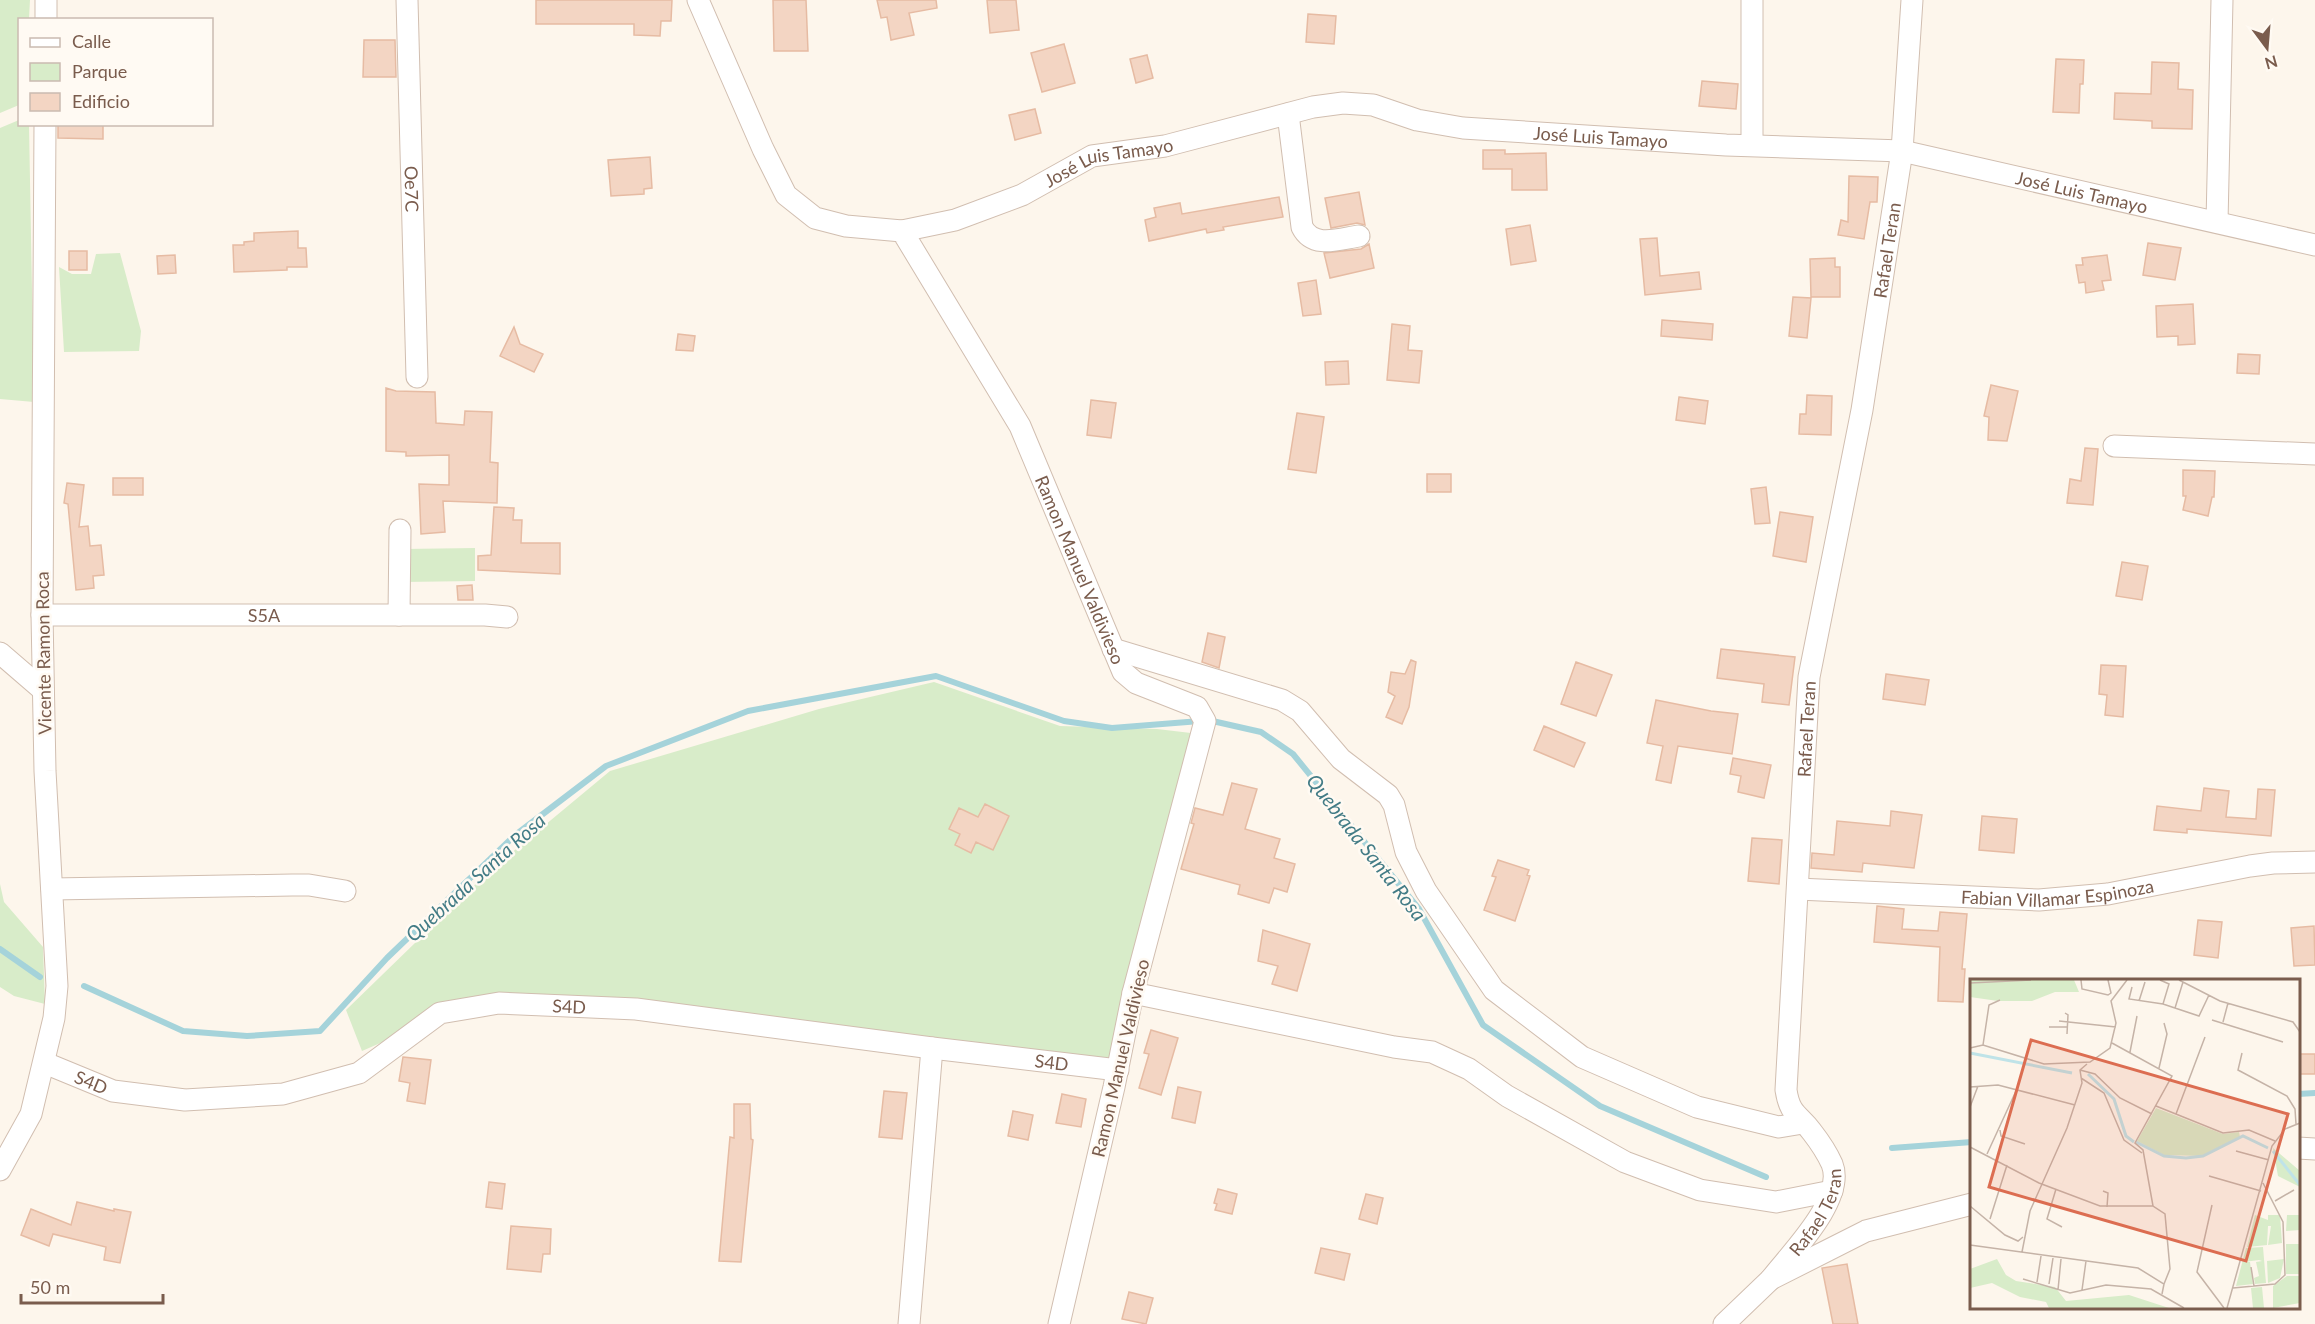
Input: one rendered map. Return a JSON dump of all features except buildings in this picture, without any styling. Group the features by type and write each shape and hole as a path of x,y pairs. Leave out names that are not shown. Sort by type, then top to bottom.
{"street":[{"path":"46,0 46,18"},
{"name":"Oe7C","path":"407,0 417,377"},
{"path":"698,0 763,149 786,195 815,218 846,226 902,231"},
{"path":"1752,0 1752,146"},
{"name":"Rafael Teran","path":"1771,1279 1823,1214 1832,1191 1833,1166 1812,1131 1794,1114 1788,1102 1786,1090 1809,677 1862,410 1902,151 1912,0"},
{"path":"2217,222 2222,0"},
{"name":"José Luis Tamayo","path":"902,231 955,220 1022,195 1092,156 1165,146 1313,107 1343,103 1373,105 1418,120 1463,128 1752,146 1902,151 2315,245"},
{"path":"1288,114 1302,227 1305,233 1311,239 1319,242 1359,236"},
{"name":"Vicente Ramon Roca","path":"0,1170 31,1114 45,1063 54,1018 57,986 43,690 45,126"},
{"name":"Ramon Manuel Valdivieso","path":"902,231 1020,426 1123,672 1136,683 1197,707 1203,714 1204,721 1133,993 1118,1070 1059,1324"},
{"path":"2114,446 2315,454"},
{"path":"399,615 400,530"},
{"name":"S5A","path":"42,615 485,615 507,617"},
{"path":"1113,649 1281,700 1300,711 1341,759 1388,795 1394,805 1406,852 1426,891 1494,990 1582,1058 1697,1107 1779,1127 1803,1122"},
{"path":"0,653 43,690"},
{"name":"Fabian Villamar Espinoza","path":"1798,889 2039,900 2108,894 2250,866 2315,862"},
{"path":"52,889 309,885 345,891"},
{"path":"1133,993 1394,1047 1432,1052 1469,1069 1507,1096 1625,1162 1700,1190 1776,1202 1832,1191"},
{"name":"S4D","path":"45,1063 112,1091 185,1100 283,1094 359,1073 440,1013 499,1003 636,1009 1118,1070"},
{"path":"909,1324 932,1048"},
{"path":"1724,1324 1771,1279 1866,1231 1970,1204"}],"green space":[{"path":"0,0 30,0 29,18 18,18 18,105 0,113"},
{"path":"18,120 18,126 29,126 34,402 0,399 0,128"},
{"path":"120,253 141,331 139,351 64,352 59,267 72,274 91,274 96,254"},
{"path":"475,548 475,581 404,582 404,549"},
{"path":"934,682 1060,726 1157,729 1191,733 1111,1059 493,994 362,1051 346,1010 486,874 610,771 819,709"},
{"path":"0,884 4,902 43,947 45,1004 14,996 0,987"}],"waterway":[{"name":"Quebrada Santa Rosa","path":"84,986 183,1031 247,1036 320,1031 387,958 514,836 606,766 748,711 936,676 1064,721 1112,728 1200,721"},
{"name":"Quebrada Santa Rosa","path":"1208,720 1261,732 1293,754 1419,909 1483,1025 1600,1106 1766,1177"},
{"name":"Quebrada Santa Rosa","path":"0,949 40,977"},
{"name":"Quebrada Santa Rosa","path":"2300,1094 2315,1093"},
{"name":"Quebrada Santa Rosa","path":"1892,1148 1970,1142"}]}
